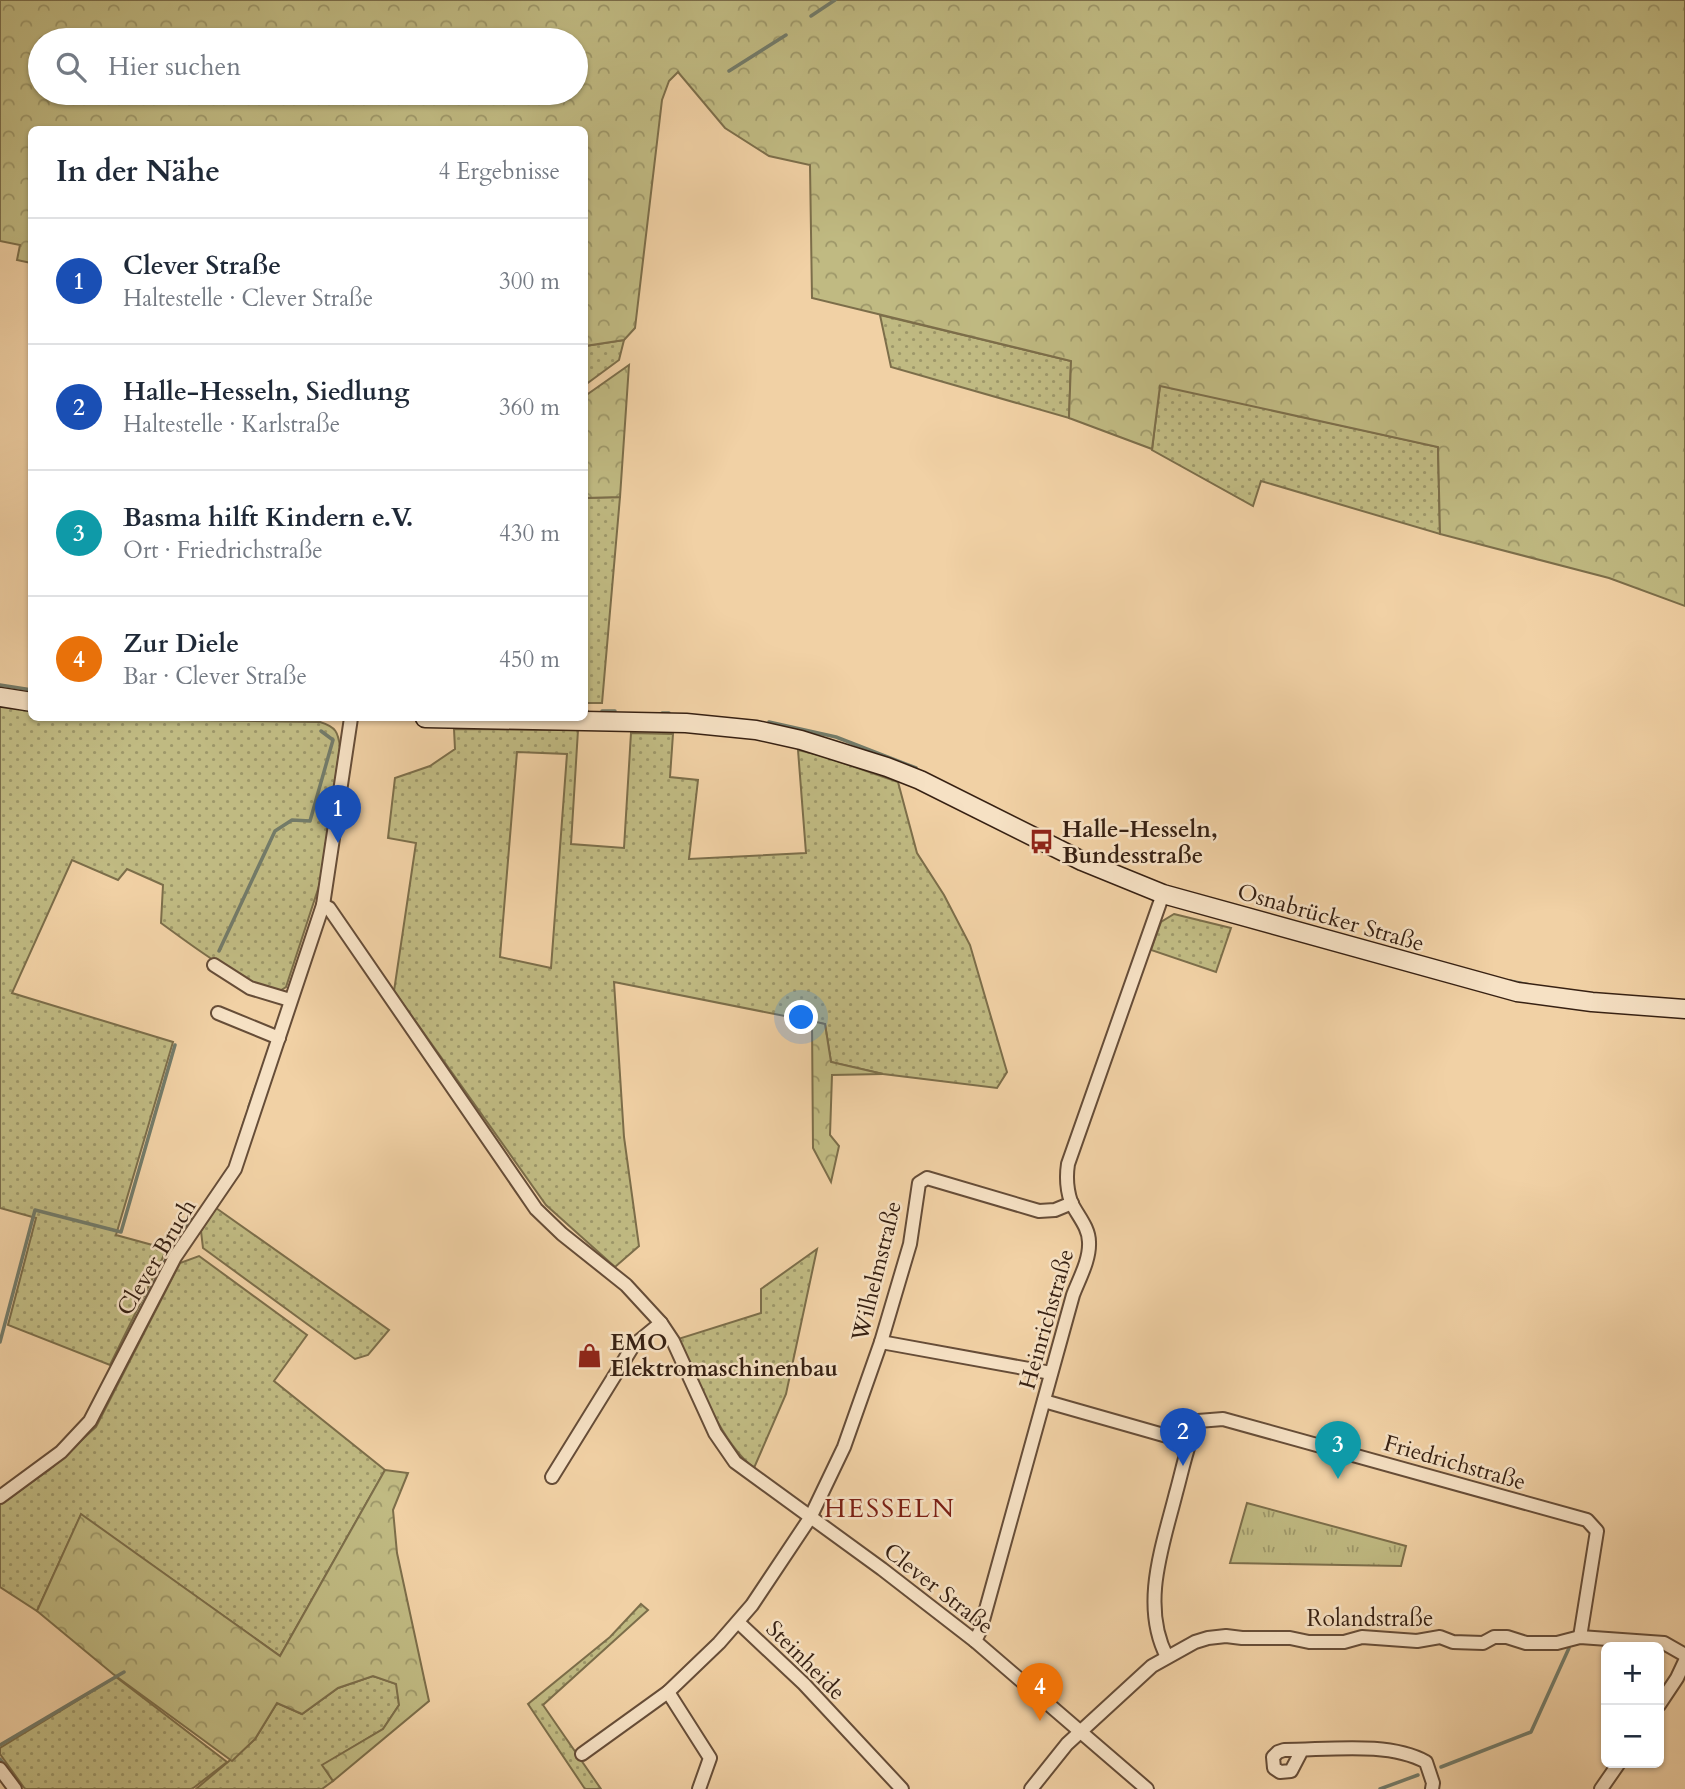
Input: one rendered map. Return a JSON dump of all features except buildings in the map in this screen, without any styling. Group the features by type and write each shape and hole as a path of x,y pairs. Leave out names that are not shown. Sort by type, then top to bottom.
{"main road":[{"path":"0,697 28,701"},
{"name":"Osnabrücker Straße","path":"588,720 721,725 826,746 919,780 1073,857 1163,894 1517,992 1592,1002 1685,1009"}],"street":[{"path":"323,905 351,721"},
{"name":"Heinrichstraße","path":"975,1641 980,1632 1073,1295 1088,1255 1090,1240 1072,1203 1067,1182 1068,1164 1163,894"},
{"name":"Clever Bruch","path":"0,1497 61,1452 83,1430 96,1411 175,1257 235,1169 323,905"},
{"name":"Clever Straße","path":"323,905 329,908 345,929 536,1209 562,1234 626,1285 661,1323 673,1341 715,1433 735,1462 882,1569 975,1641 1147,1789"},
{"path":"214,965 250,988 290,1000"},
{"path":"218,1013 279,1038"},
{"name":"Wilhelmstraße","path":"810,1518 844,1447 881,1342 909,1244 919,1183 927,1178 1040,1211 1055,1210 1072,1203"},
{"path":"552,1477 633,1346 661,1323"},
{"path":"881,1342 1051,1373"},
{"path":"1044,1401 1188,1442 1155,1582 1159,1642 1167,1657"},
{"name":"Friedrichstraße","path":"1188,1442 1198,1421 1223,1419 1587,1520 1597,1531 1580,1637"},
{"name":"Steinheide","path":"810,1518 738,1622 804,1685 894,1786"},
{"path":"582,1754 667,1692 738,1622"},
{"name":"Rolandstraße","path":"1031,1789 1067,1744 1152,1666 1195,1642 1218,1636 1290,1638 1309,1642 1344,1642 1362,1637 1417,1641 1440,1637 1453,1642 1483,1643 1494,1637 1507,1637 1526,1643 1557,1643 1580,1637 1664,1643 1685,1655"},
{"path":"1664,1698 1685,1661"},
{"path":"667,1692 710,1758 699,1789"},
{"path":"1302,1750 1378,1749 1411,1754 1426,1762 1433,1783 1432,1789"},
{"path":"1601,1789 1616,1768"},
{"path":"0,1769 15,1789"}],"green space":[{"path":"0,0 1685,0 1685,606 1609,578 1440,534 1438,447 1160,386 1152,449 1069,418 1071,361 812,298 810,165 769,156 725,128 678,72 669,81 662,100 635,328 624,340 588,346 588,126 28,126 28,262 17,260 20,245 0,241"},
{"path":"880,315 1071,361 1069,418 891,367"},
{"path":"624,340 619,360 588,383 588,346"},
{"path":"629,365 620,497 588,498 588,394"},
{"path":"1160,385 1438,447 1440,534 1261,481 1253,506 1152,450"},
{"path":"620,497 602,703 588,703 588,498"},
{"path":"0,704 28,709 28,721 320,722 333,728 340,747 320,883 286,987 278,992 246,979 161,923 163,885 127,869 118,880 72,860 12,993 173,1042 116,1235 167,1249 110,1365 8,1325 36,1218 0,1208"},
{"path":"454,729 578,730 571,844 624,848 631,733 673,734 670,777 698,780 689,859 806,853 798,750 898,782 917,853 944,895 970,945 1007,1072 997,1088 883,1074 831,1062 825,1024 614,982 624,1137 639,1246 615,1267 546,1205 394,991 416,843 388,838 395,778 430,766 455,749","holes":["517,752 567,754 551,968 500,957"]},
{"path":"1174,914 1231,928 1216,972 1151,950 1161,922"},
{"path":"812,1021 825,1024 831,1062 883,1074 832,1075 830,1135 839,1146 831,1182 813,1148"},
{"path":"216,1208 389,1330 368,1355 355,1359 203,1248 201,1231"},
{"path":"817,1249 786,1394 754,1468 742,1457 720,1426 678,1339 761,1313 761,1289"},
{"path":"199,1256 307,1335 274,1381 385,1470 280,1656 81,1515 37,1611 0,1587 0,1503 49,1470 96,1427 180,1263"},
{"path":"385,1470 408,1473 393,1510 397,1553 429,1701 333,1781 322,1765 383,1729 399,1705 396,1684 373,1676 338,1688 302,1714 277,1703 255,1739 232,1761 113,1674 37,1611 81,1514 280,1656"},
{"path":"1247,1503 1406,1546 1401,1566 1230,1563"},
{"path":"641,1604 648,1610 543,1705 601,1789 585,1789 528,1704 610,1637"},
{"path":"373,1676 397,1684 399,1705 383,1729 323,1765 333,1781 322,1789 196,1789 255,1739 277,1703 302,1714 338,1688"},
{"path":"116,1677 227,1762 192,1789 25,1789 0,1754 0,1748"}],"waterway":[{"path":"811,16 835,0"},
{"path":"729,71 786,35"},
{"path":"0,685 28,689"},
{"path":"602,711 615,711"},
{"path":"662,713 669,713"},
{"path":"769,722 836,737 916,768"},
{"path":"219,951 275,831 292,820 310,821 333,740 321,731"},
{"path":"985,803 995,808"},
{"path":"1510,981 1530,985"},
{"path":"0,1342 35,1210 121,1232 175,1045"},
{"path":"249,1107 257,1084"},
{"path":"237,1145 246,1117"},
{"path":"175,1240 194,1218"},
{"path":"119,1352 167,1257"},
{"path":"73,1448 92,1428"},
{"path":"10,1497 43,1473"},
{"path":"1441,1767 1531,1732 1569,1648"},
{"path":"0,1745 124,1672"},
{"path":"0,1759 7,1768"},
{"path":"1380,1789 1418,1775"}],"place":[{"name":"Halle-Hesseln, Bundesstraße","path":"1042,842"},
{"name":"Clever Straße","path":"338,843"},
{"name":"EMO Elektromaschinenbau","path":"590,1355"},
{"name":"Halle-Hesseln, Siedlung","path":"1183,1466"},
{"name":"Basma hilft Kindern e.V.","path":"1338,1479"},
{"name":"Zur Diele","path":"1040,1721"}],"district":[{"name":"HESSELN","path":"890,1508"}]}
